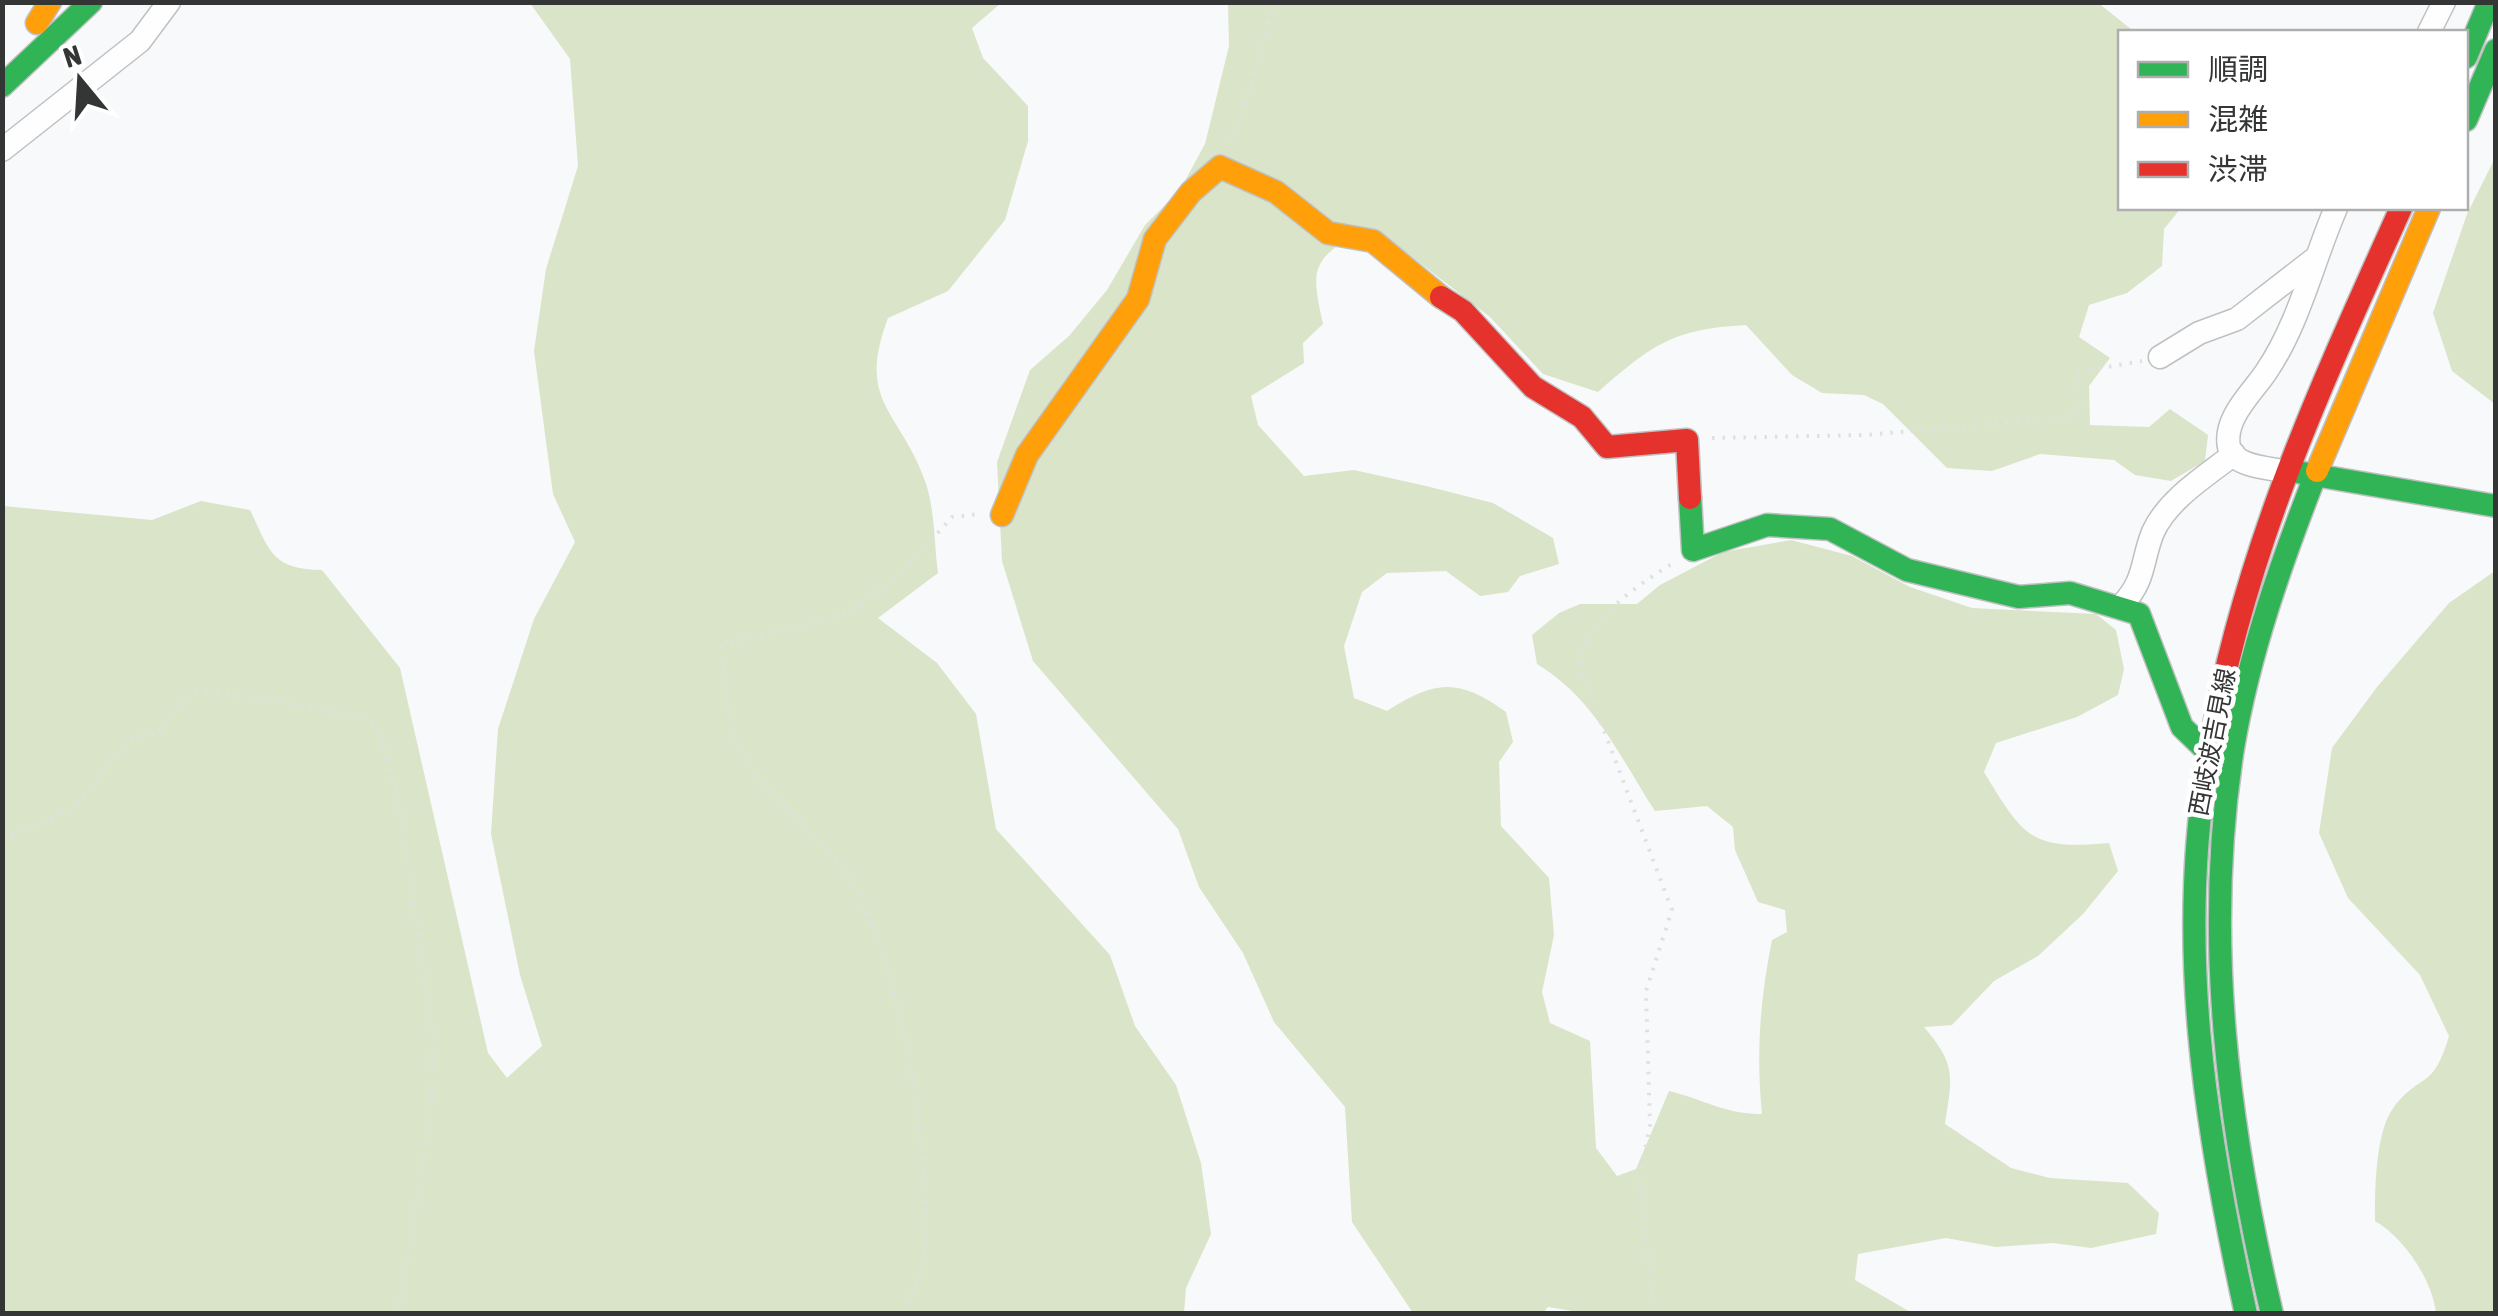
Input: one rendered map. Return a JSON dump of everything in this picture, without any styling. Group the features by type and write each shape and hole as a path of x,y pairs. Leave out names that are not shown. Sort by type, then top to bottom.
{"main road":[{"path":"2,55 52,2"},
{"path":"2,86 91,2"},
{"path":"2468,52 2489,2"},
{"path":"2468,115 2496,50"},
{"path":"1002,515 1027,455 1138,298 1155,240 1191,192 1220,167 1276,192 1328,233 1373,241 1387,250 1418,281 1463,311 1522,377 1582,417 1608,447 1687,440 1694,550 1767,525 1802,525 1830,530 1908,570 1949,581 2019,596 2070,593 2122,605 2139,614 2182,726 2208,752"},
{"name":"西岐波吉見線","path":"2246,1314 2224,1214 2198,1048 2194,905 2208,752 2244,593 2284,471 2400,210"},
{"name":"西岐波吉見線","path":"2272,1314 2234,1136 2226,1066 2220,980 2223,822 2251,672 2317,474 2428,210"},
{"path":"2284,471 2496,506"}],"street":[{"path":"2,150 140,41 169,2"},
{"path":"2430,30 2444,2"},
{"path":"2284,471 2245,462 2234,454 2230,447 2232,426 2286,334 2335,210"},
{"path":"2160,358 2199,333 2237,319 2313,260"},
{"path":"2122,605 2139,586 2153,532 2166,512 2234,454"}],"path":[{"path":"1220,167 1245,108 1274,2"},
{"path":"1687,440 1867,435 2074,416 2080,412 2078,372 2160,358"},
{"path":"904,1314 921,1270 926,1203 906,1063 874,924 845,870 748,766 730,723 722,646 753,633 856,608 920,552 952,517 1002,515"},
{"path":"1654,1314 1640,1176 1650,1126 1646,991 1672,910 1590,704 1580,667 1581,647 1615,607 1694,550"},
{"path":"2,839 72,809 128,739 159,733 176,708 198,692 228,692 292,707 360,713 376,722 398,798 432,1036 430,1116 398,1314"}],"green space":[{"path":"2097,2 2131,29 2145,30 2118,30 2118,210 2179,210 2164,229 2162,266 2127,293 2089,305 2079,337 2110,358 2089,386 2090,425 2149,427 2170,409 2208,435 2205,461 2171,481 2135,475 2114,460 2040,454 1992,471 1947,468 1883,404 1864,395 1822,393 1792,375 1746,325 1699,331 1664,342 1598,392 1543,374 1490,317 1381,233 1362,229 1333,249 1319,267 1316,277 1323,324 1303,343 1304,363 1251,396 1258,425 1304,476 1354,470 1426,486 1493,503 1553,538 1559,564 1520,576 1508,592 1480,596 1446,571 1387,573 1362,592 1344,646 1354,698 1387,711 1420,693 1447,687 1474,693 1506,712 1513,742 1499,762 1501,826 1549,878 1554,935 1542,992 1550,1023 1590,1041 1596,1148 1617,1176 1636,1169 1669,1091 1726,1109 1762,1114 1762,1005 1772,940 1787,932 1785,910 1758,902 1735,850 1733,827 1707,806 1655,811 1591,712 1558,678 1537,664 1532,635 1559,613 1580,604 1637,604 1660,585 1723,552 1791,540 1852,556 1910,587 1972,608 2096,614 2116,630 2124,669 2118,695 2077,717 1996,743 1984,772 2009,812 2032,835 2062,844 2109,843 2118,871 2083,914 2038,956 1994,981 1952,1025 1924,1027 1942,1052 1950,1072 1945,1124 2011,1168 2050,1178 2128,1183 2159,1213 2156,1234 2091,1248 2053,1243 1996,1247 1946,1238 1858,1254 1855,1280 1912,1313 1591,1314 1548,1307 1542,1314 1413,1313 1352,1222 1345,1107 1274,1022 1243,953 1199,887 1178,829 1033,661 1002,561 997,462 1030,370 1069,336 1107,290 1145,225 1180,190 1205,144 1229,46 1228,3"},
{"path":"530,3 1001,3 972,28 983,58 1028,106 1028,141 1005,220 948,291 888,318 879,346 879,388 915,457 928,492 938,573 878,618 937,663 976,714 996,829 1110,955 1135,1026 1176,1085 1201,1163 1211,1234 1186,1288 1184,1313 3,1313 3,506 152,520 201,501 250,510 274,555 292,566 322,570 400,668 488,1053 507,1078 542,1046 520,975 491,834 498,729 534,619 575,542 553,494 534,351 546,269 578,166 570,59"},
{"path":"2495,158 2495,404 2452,371 2433,313 2467,214"},
{"path":"2495,571 2495,1313 2436,1313 2429,1287 2415,1261 2375,1221 2376,1178 2388,1118 2403,1096 2432,1073 2449,1036 2420,975 2348,898 2319,833 2332,748 2377,687 2449,603"}],"traffic: fast":[{"path":"2,86 91,2"},
{"path":"2468,52 2489,2"},
{"path":"2468,115 2496,50"},
{"path":"2272,1314 2232,1103 2220,890 2233,748 2248,677 2291,538 2317,471"},
{"path":"2297,472 2496,506"},
{"path":"1690,498 1693,550 1767,525 1830,529 1907,570 2019,597 2070,593 2139,614 2182,727 2208,752"},
{"path":"2209,752 2195,894 2199,1034 2218,1174 2246,1314"}],"traffic: slow":[{"path":"37,23 50,2"},
{"path":"1002,515 1027,455 1138,299 1155,239 1191,192 1220,167 1276,192 1328,233 1373,241 1441,297"},
{"path":"2317,471 2428,210"}],"traffic: jam":[{"path":"2209,752 2224,678 2263,540 2313,408 2400,210"},
{"path":"1441,297 1463,311 1533,387 1582,417 1607,447 1687,440 1690,498"}]}
